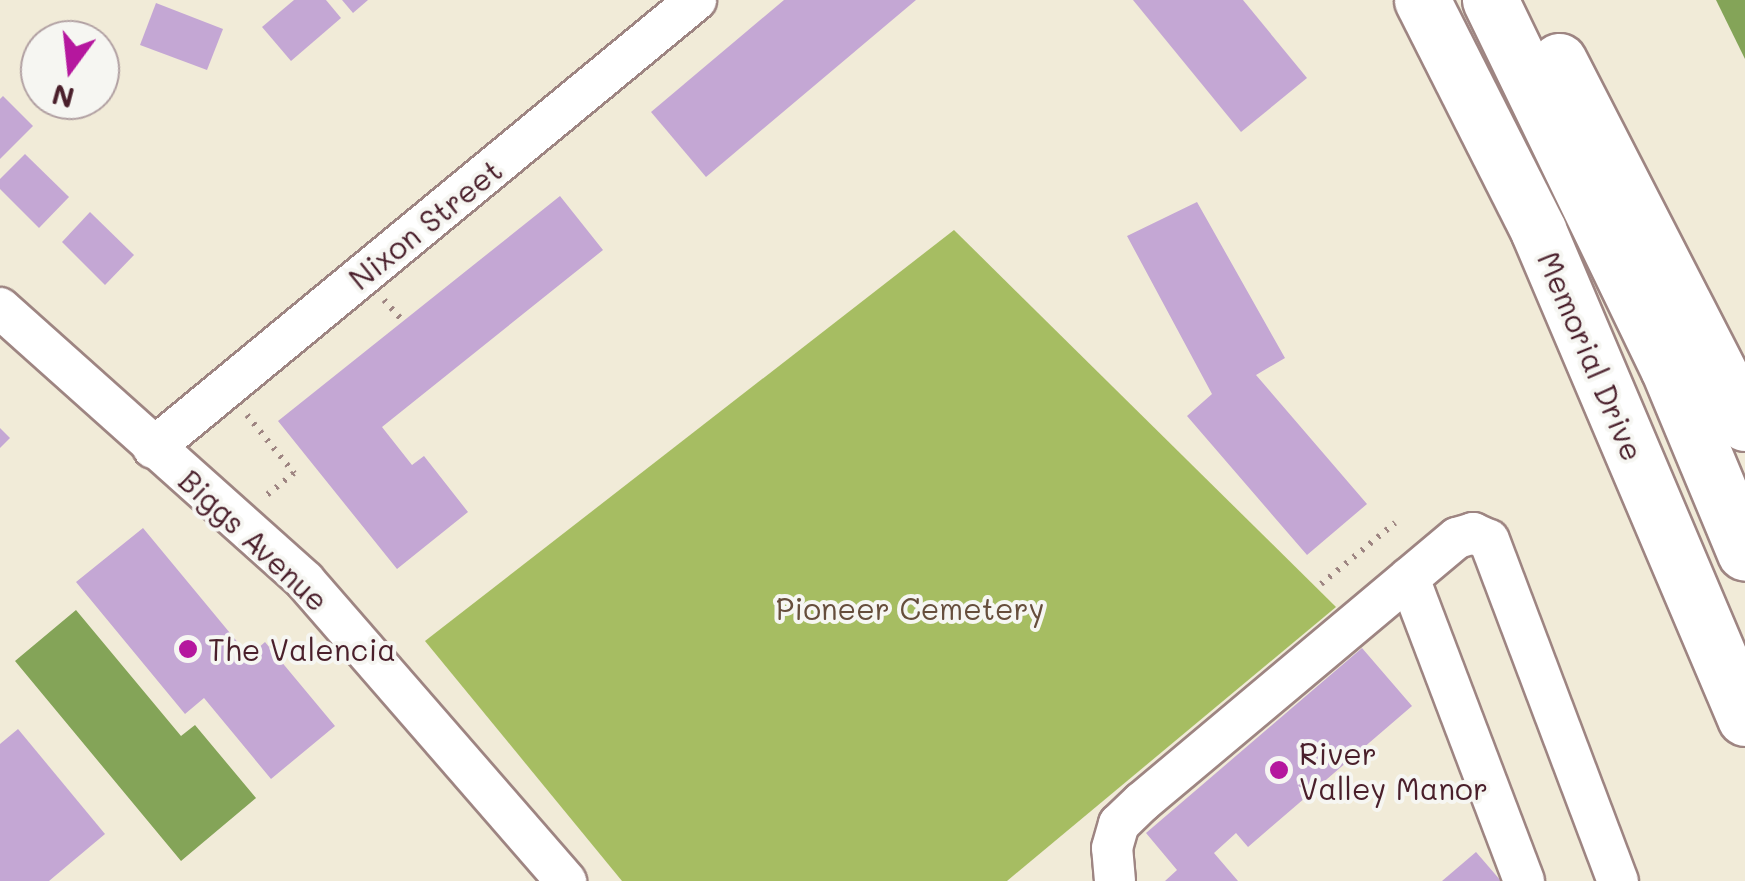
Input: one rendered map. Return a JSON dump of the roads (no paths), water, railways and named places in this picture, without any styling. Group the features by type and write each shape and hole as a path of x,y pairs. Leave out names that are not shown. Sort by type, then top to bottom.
{"highway":[{"name":"Memorial Drive","path":"1422,0 1538,230 1745,718"},
{"name":"Memorial Drive","path":"1490,0 1668,368 1745,553"},
{"path":"1525,0 1745,422"}],"street":[{"name":"Nixon Street","path":"153,448 696,0"},
{"name":"Biggs Avenue","path":"0,308 305,580 566,881"},
{"path":"1115,881 1112,848 1120,824 1457,538 1473,533 1489,540 1618,881"},
{"path":"1409,578 1524,881"}],"place":[{"name":"The Valencia","path":"188,649"},
{"name":"River Valley Manor","path":"1279,770"}],"park label":[{"name":"Pioneer Cemetery","path":"910,608"}]}
